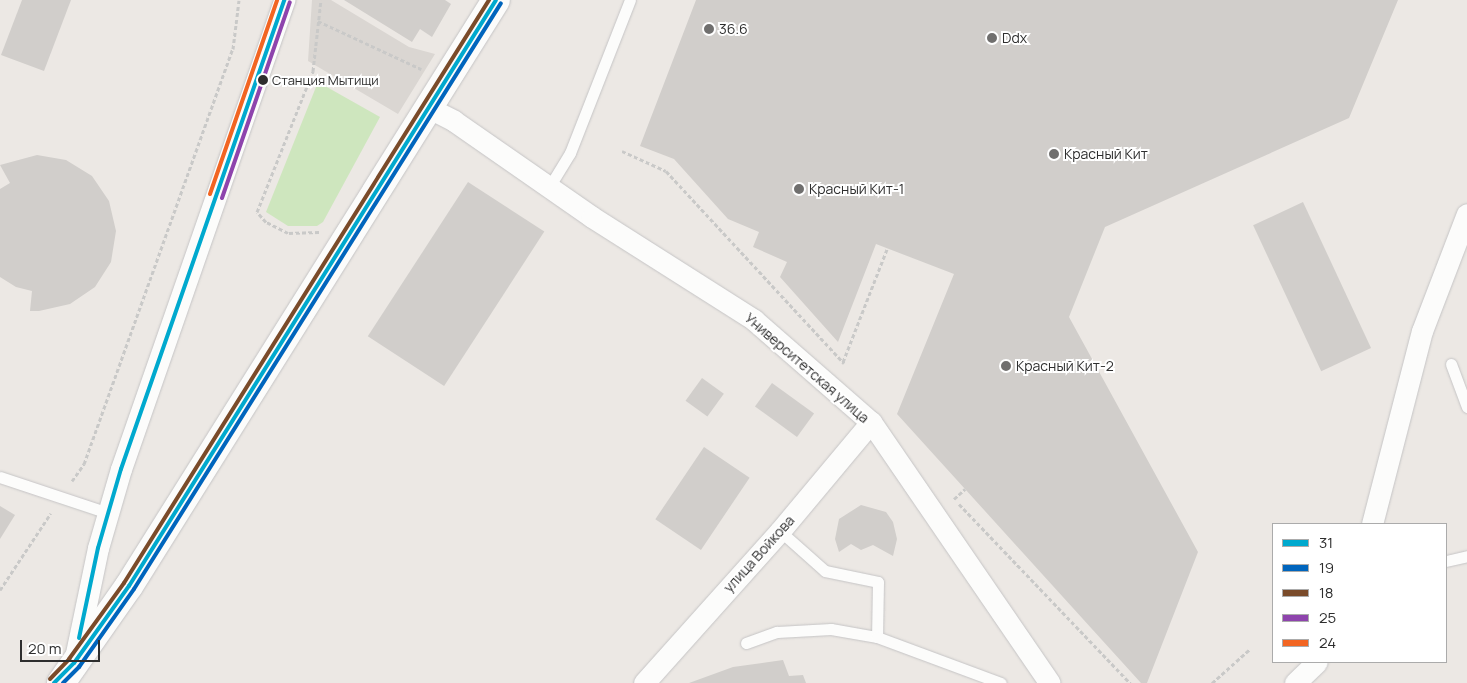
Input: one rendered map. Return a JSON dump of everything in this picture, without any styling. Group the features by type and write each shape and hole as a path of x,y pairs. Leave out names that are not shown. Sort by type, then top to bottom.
{"main road":[{"path":"54,683 67,673 129,586 496,0"}],"street":[{"path":"67,673 108,513 284,0"},
{"name":"Университетская улица","path":"430,108 454,120 548,189 754,320 871,422 1050,683"},
{"path":"1372,523 1422,331 1467,214"},
{"name":"улица Войкова","path":"644,683 780,531 871,422"},
{"path":"1295,683 1316,663"}],"lane":[{"path":"548,189 570,153 630,0"},
{"path":"1451,364 1467,407"},
{"path":"0,477 108,513"},
{"path":"780,531 824,571 878,582 877,637"},
{"path":"1447,561 1467,556"},
{"path":"746,643 777,632 830,629 877,637 1001,683"}],"path":[{"path":"0,590 84,464 227,67 233,49 239,0"},
{"path":"321,0 313,71 257,212 266,222 288,233 327,231"},
{"path":"318,20 421,70"},
{"path":"843,362 887,249"},
{"path":"954,499 965,489"},
{"path":"1212,683 1249,650"}],"green space":[{"path":"318,82 380,117 323,222 317,226 288,226 266,212"}],"shaded area":[{"path":"312,0 331,0 409,47 435,54 398,114 308,61"}],"building":[{"path":"22,0 71,0 44,71 1,55"},
{"path":"344,0 445,0 451,4 432,37 420,29 412,42"},
{"name":"Красный Кит-2","path":"696,0 1398,0 1349,118 1105,227 1069,317 1198,552 1147,683 1141,683 897,414 954,274 876,244 838,342 780,277 787,262 753,247 759,232 728,219 674,159 640,146"},
{"path":"37,155 66,160 92,176 109,201 116,231 111,262 95,287 70,304 39,311 30,311 32,291 16,287 0,277 0,189 10,183 0,165"},
{"path":"468,182 544,232 444,386 368,336"},
{"path":"1303,202 1371,348 1321,371 1253,225"},
{"path":"702,378 724,394 707,417 686,401"},
{"path":"772,383 814,414 797,437 755,406"},
{"path":"704,447 750,478 701,550 655,519"},
{"path":"861,505 886,512 893,522 897,539 893,556 873,545 861,550 851,544 839,552 835,539 839,519"},
{"path":"0,506 15,515 0,539"},
{"path":"783,660 789,676 803,675 806,683 689,683 733,667"}],"transit line":[{"name":"24","path":"210,194 277,0"},
{"name":"31","path":"79,638 98,548 121,469 284,0"},
{"name":"18","path":"50,679 69,659 124,583 489,0"},
{"name":"31","path":"54,683 74,663 129,586 496,0"},
{"name":"25","path":"222,198 290,2"},
{"name":"19","path":"63,683 79,667 134,589 501,3"}],"place":[{"name":"36.6","path":"709,29"},
{"name":"Ddx","path":"992,38"},
{"name":"Станция Мытищи","path":"263,80"},
{"name":"Красный Кит","path":"1054,154"},
{"name":"Красный Кит-1","path":"799,189"},
{"name":"Красный Кит-2","path":"1006,366"}]}
